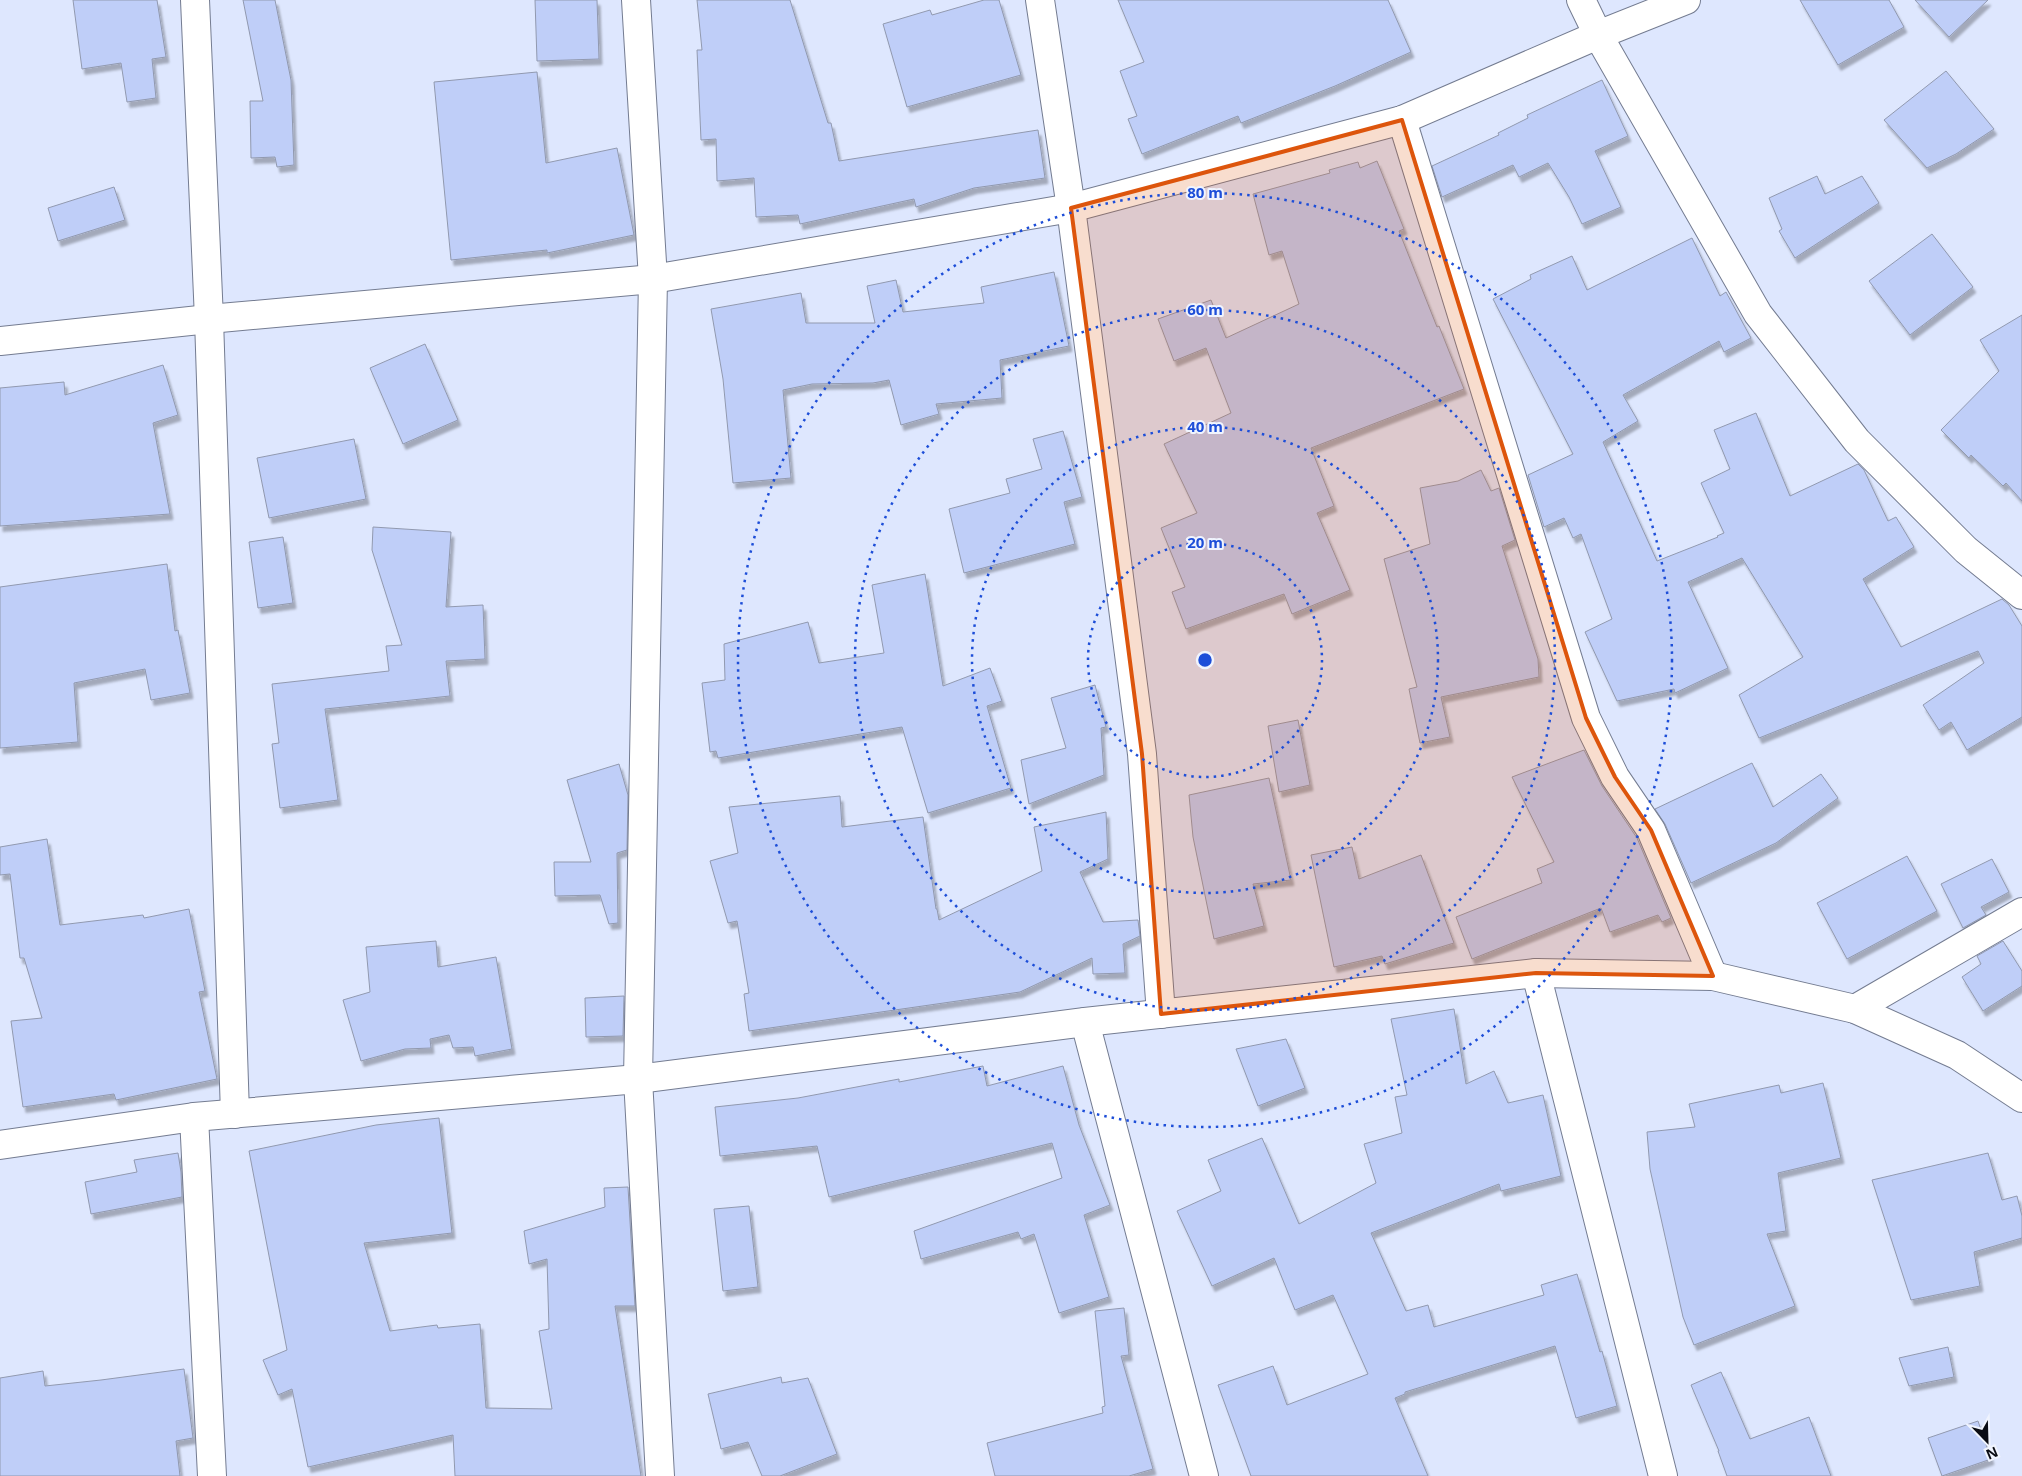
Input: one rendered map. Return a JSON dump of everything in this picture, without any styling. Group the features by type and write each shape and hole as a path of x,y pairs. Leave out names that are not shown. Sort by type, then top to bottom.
{"street":[{"path":"195,0 209,319 235,1114"},
{"path":"636,0 653,279 638,1079 660,1476"},
{"path":"1040,0 1071,208 1142,754 1161,1014"},
{"path":"1581,0 1598,35 1758,314 1857,441 1966,550 2022,595"},
{"path":"0,341 209,319 653,279 1071,208 1402,120 1598,35 1686,0"},
{"path":"1402,120 1586,718 1615,777 1652,830 1713,976"},
{"path":"1854,1009 2022,912"},
{"path":"1536,973 1663,1476"},
{"path":"0,1145 194,1117 638,1079 1086,1022 1536,973 1713,976 1854,1009 1957,1055 2022,1098"},
{"path":"1086,1022 1204,1476"},
{"path":"194,1117 212,1476"}],"highlighted area":[{"path":"1402,120 1586,718 1615,777 1651,830 1713,976 1536,973 1161,1014 1142,754 1071,208"}],"building":[{"path":"73,0 157,0 166,57 152,59 156,98 127,102 121,63 82,69"},
{"path":"243,0 275,0 291,80 294,165 277,167 275,157 251,158 250,101 263,101"},
{"path":"535,0 597,0 599,59 537,61"},
{"path":"697,0 790,0 828,123 831,123 839,161 1038,130 1045,178 974,188 916,207 914,199 800,224 798,215 756,217 754,178 717,181 716,139 701,140 697,50 702,50"},
{"path":"984,0 999,0 1021,75 907,107 883,24 930,10 932,15"},
{"path":"1118,0 1388,0 1411,52 1335,86 1241,123 1238,116 1142,154 1128,119 1137,116 1120,71 1144,62"},
{"path":"1800,0 1889,0 1904,27 1838,65"},
{"path":"1915,0 1988,0 1949,37"},
{"path":"1946,71 1994,129 1956,154 1927,168 1884,120"},
{"path":"537,72 546,163 617,148 634,235 547,253 547,250 451,260 434,82"},
{"path":"1602,80 1628,136 1595,151 1621,207 1582,224 1569,197 1548,163 1519,177 1513,165 1442,197 1432,166 1499,135 1498,133 1528,118 1527,115"},
{"path":"1377,161 1404,229 1399,231 1464,389 1311,448 1334,506 1317,513 1350,590 1292,614 1284,594 1186,629 1172,592 1185,587 1161,528 1197,513 1164,444 1231,413 1206,348 1174,361 1158,319 1211,300 1226,338 1299,304 1282,251 1269,255 1253,194 1330,173 1329,170 1358,162 1360,168"},
{"path":"1817,176 1825,194 1862,176 1879,203 1795,258 1779,231 1782,229 1769,198"},
{"path":"114,187 125,220 58,241 48,208"},
{"path":"1932,234 1973,287 1910,335 1869,281"},
{"path":"1692,238 1720,296 1726,292 1751,338 1724,352 1719,341 1623,395 1638,421 1603,442 1657,561 1724,533 1701,483 1730,469 1714,430 1756,413 1790,496 1858,464 1864,470 1888,521 1896,517 1914,547 1863,579 1901,647 2002,599 2009,605 2022,626 2022,717 1967,750 1951,722 1939,730 1923,705 1984,663 1978,651 1759,738 1739,695 1803,657 1742,558 1688,582 1728,668 1675,693 1674,689 1617,701 1585,632 1612,619 1581,534 1573,538 1564,518 1544,527 1528,475 1573,454 1493,299 1531,279 1530,275 1572,256 1587,290"},
{"path":"1054,272 1069,346 1000,360 1002,398 936,404 939,414 901,425 889,380 873,383 812,384 783,390 791,478 733,483 723,379 711,309 801,293 806,323 875,323 867,286 896,280 903,312 984,303 981,287"},
{"path":"2022,315 2022,501 2006,483 2003,486 1971,455 1969,458 1941,430 1999,371 1980,340"},
{"path":"425,344 458,420 403,444 370,368"},
{"path":"163,365 178,415 153,423 170,514 0,526 0,388 64,382 65,395"},
{"path":"1063,431 1082,497 1064,502 1075,544 964,573 949,509 1010,493 1006,479 1042,469 1033,439"},
{"path":"354,439 366,499 269,518 257,458"},
{"path":"1481,470 1491,491 1499,488 1515,540 1502,546 1538,659 1539,677 1441,697 1450,737 1420,743 1409,689 1417,687 1384,559 1430,544 1420,488 1458,481"},
{"path":"373,527 451,532 446,607 483,605 485,659 446,661 450,696 325,709 338,800 280,808 272,744 279,743 272,684 389,671 386,646 402,645 372,550"},
{"path":"283,537 293,603 258,608 249,542"},
{"path":"167,564 175,631 178,630 190,693 151,700 145,669 74,683 78,742 0,748 0,587"},
{"path":"925,574 943,686 990,668 1002,701 987,706 1011,788 928,813 902,727 718,758 716,751 710,752 702,683 725,680 724,644 808,622 819,663 884,653 872,585"},
{"path":"1095,685 1106,727 1101,728 1104,775 1029,804 1021,760 1066,748 1051,698"},
{"path":"1298,720 1310,785 1279,792 1268,726"},
{"path":"1584,750 1602,786 1637,838 1671,918 1662,922 1658,915 1610,932 1601,908 1472,959 1456,917 1542,883 1537,869 1554,862 1512,777"},
{"path":"1752,763 1773,807 1821,774 1838,798 1776,843 1691,883 1665,824 1655,809"},
{"path":"619,764 628,795 627,850 617,853 618,923 609,924 600,895 555,896 554,862 591,862 567,780"},
{"path":"1269,778 1291,880 1253,884 1264,926 1214,939 1193,837 1189,795"},
{"path":"840,796 842,827 923,817 939,920 1042,871 1034,827 1106,812 1108,859 1080,872 1103,922 1138,920 1140,936 1123,944 1125,973 1093,974 1092,958 1020,992 749,1031 744,994 749,993 737,921 728,923 710,861 738,853 729,807"},
{"path":"47,839 60,925 143,915 144,918 189,909 205,991 199,992 217,1079 116,1100 114,1094 23,1107 11,1021 42,1018 24,958 20,958 10,874 0,875 0,847"},
{"path":"1352,847 1359,879 1421,855 1454,943 1385,964 1382,956 1334,967 1311,855"},
{"path":"1907,856 1937,911 1847,959 1817,903"},
{"path":"1992,859 2009,892 1981,907 1986,915 1963,928 1941,884"},
{"path":"436,941 438,967 496,957 512,1049 475,1056 473,1047 453,1048 449,1035 430,1039 431,1048 405,1049 361,1061 343,1000 370,992 366,947"},
{"path":"2003,941 2022,971 2022,986 1983,1011 1962,977 1981,964 1977,956"},
{"path":"624,996 623,1036 586,1037 585,998"},
{"path":"1454,1009 1466,1084 1494,1071 1508,1103 1543,1095 1561,1176 1501,1191 1499,1184 1371,1233 1406,1311 1428,1305 1434,1327 1544,1295 1541,1285 1577,1274 1600,1352 1602,1351 1617,1406 1576,1418 1555,1346 1405,1392 1405,1394 1395,1398 1428,1476 1251,1476 1218,1385 1273,1366 1287,1405 1368,1374 1333,1295 1295,1310 1274,1258 1212,1286 1177,1211 1221,1191 1208,1160 1262,1138 1299,1224 1376,1183 1364,1144 1402,1133 1395,1097 1407,1095 1391,1019"},
{"path":"1286,1039 1305,1088 1258,1106 1236,1049"},
{"path":"983,1066 987,1086 1063,1066 1079,1125 1110,1205 1084,1215 1109,1297 1059,1313 1034,1234 1021,1239 1018,1232 921,1259 914,1231 1062,1178 1052,1143 829,1197 817,1146 720,1156 715,1107 798,1098 899,1079 899,1082"},
{"path":"1823,1083 1841,1158 1778,1173 1786,1231 1767,1234 1795,1306 1694,1345 1683,1317 1650,1169 1647,1132 1695,1127 1689,1104 1779,1085 1781,1093"},
{"path":"439,1118 452,1233 364,1243 390,1331 437,1325 438,1328 480,1324 486,1408 552,1409 539,1331 549,1329 547,1259 529,1264 524,1231 605,1207 604,1188 628,1187 635,1306 615,1306 641,1476 455,1476 453,1435 308,1467 292,1389 278,1395 263,1360 287,1350 249,1151 376,1125"},
{"path":"178,1153 182,1197 91,1214 85,1182 137,1172 134,1160"},
{"path":"1988,1153 2002,1200 2017,1196 2022,1216 2022,1238 1974,1252 1980,1286 1911,1300 1872,1180"},
{"path":"749,1206 758,1287 723,1291 714,1209"},
{"path":"1124,1308 1129,1355 1121,1356 1153,1469 1129,1476 995,1476 987,1443 1103,1413 1102,1407 1105,1406 1095,1311"},
{"path":"1948,1347 1954,1377 1909,1386 1899,1358"},
{"path":"184,1369 193,1438 176,1441 180,1476 0,1476 0,1378 43,1371 45,1386"},
{"path":"1721,1372 1750,1439 1809,1417 1831,1476 1727,1476 1719,1451 1691,1385"},
{"path":"781,1377 782,1383 808,1378 837,1454 780,1476 762,1476 748,1442 721,1449 708,1394"},
{"path":"1978,1421 1991,1459 1942,1476 1928,1438"}]}
